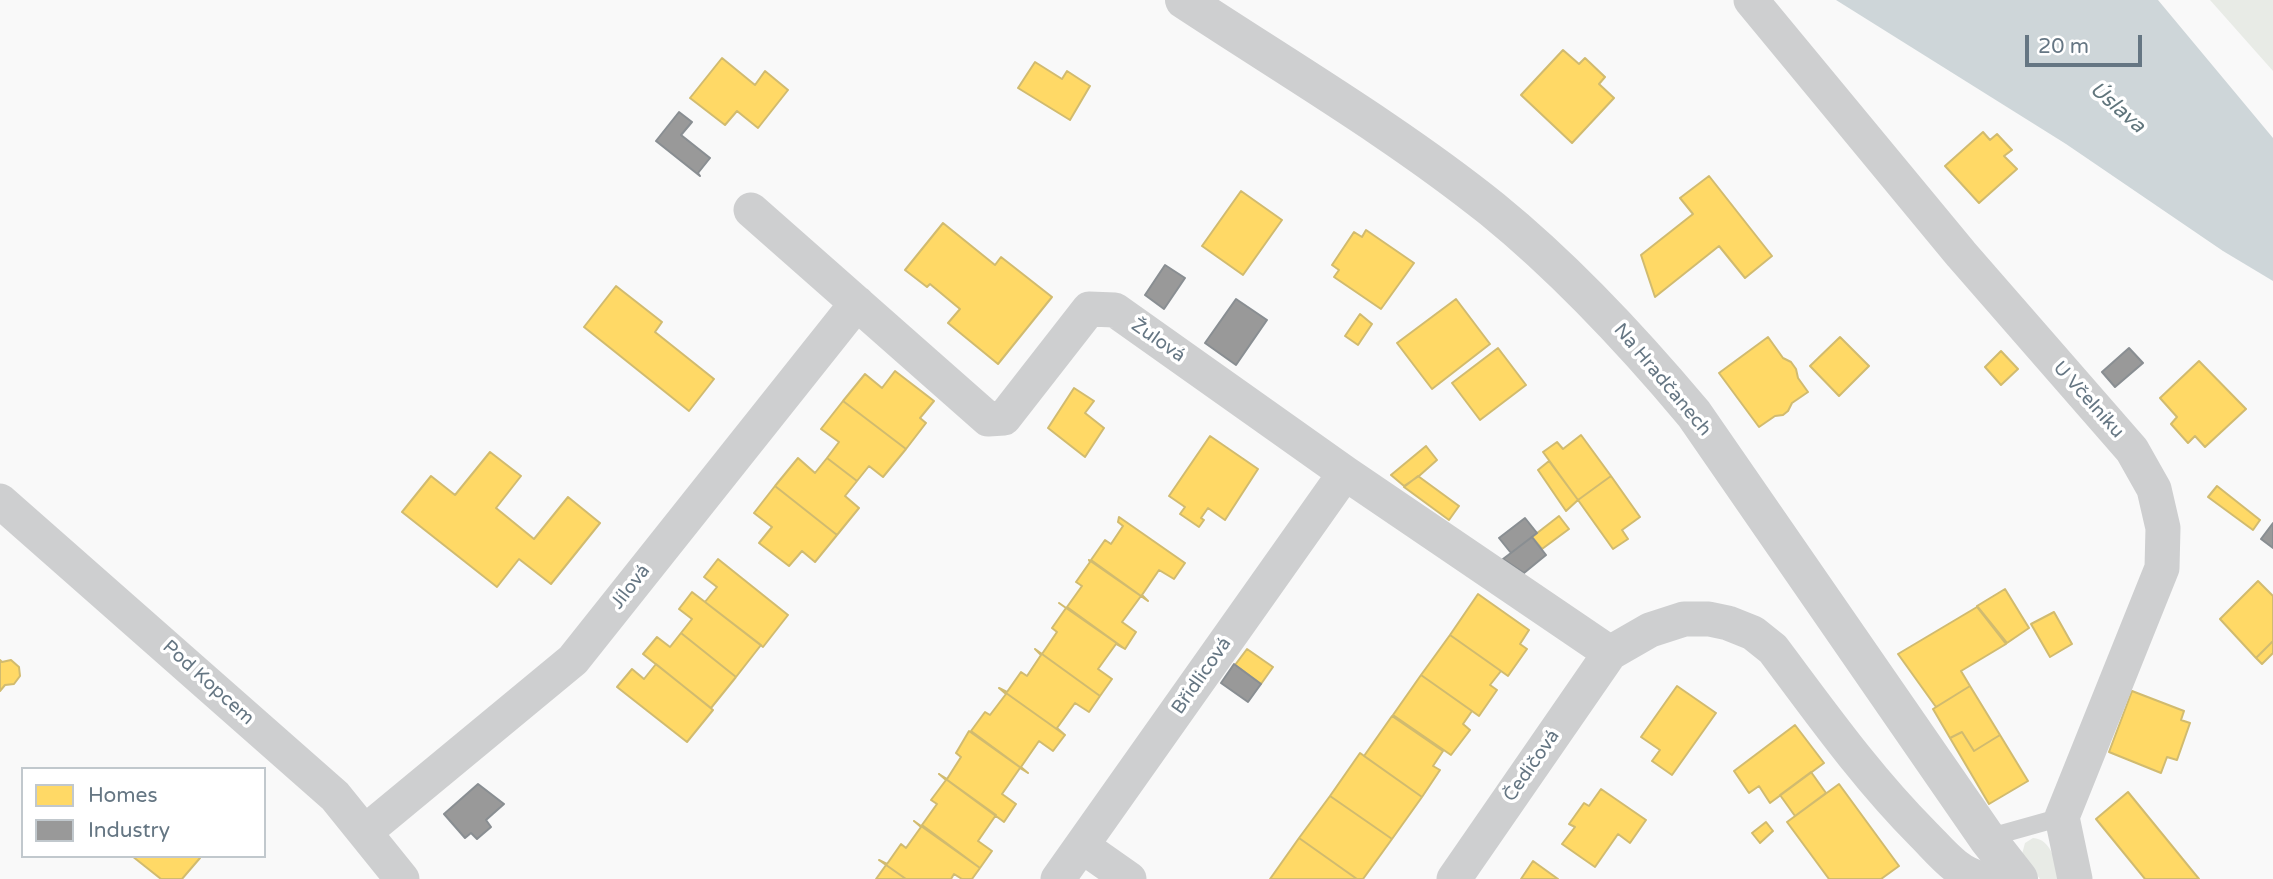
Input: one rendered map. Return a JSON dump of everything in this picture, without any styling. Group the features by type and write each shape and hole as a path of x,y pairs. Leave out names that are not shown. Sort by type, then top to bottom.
{"street":[{"name":"Na Hradčanech","path":"1184,0 1406,146 1493,209 1582,289 1640,349 1694,414 1987,838 1999,876"},
{"name":"U Včelníku","path":"1751,0 1961,254 2132,450 2154,489 2163,528 2162,568 2062,817"},
{"name":"Žulová","path":"751,209 988,419 1004,418 1089,309 1115,310 1345,473 1610,653"},
{"name":"Jílová","path":"365,832 573,660 857,303"},
{"name":"Břidlicová","path":"1058,879 1345,473"},
{"name":"Pod Kopcem","path":"0,501 335,796 402,879"},
{"path":"1610,653 1650,630 1684,619 1709,619 1753,633 1773,649 1873,781 1954,865 1969,876 1999,876"},
{"name":"Čedičová","path":"1454,879 1610,653"},
{"path":"2062,817 2075,879"},
{"path":"1082,846 1129,879"}],"lane":[{"path":"1987,838 2062,817"}],"shaded area":[{"path":"2210,0 2273,0 2273,71"},
{"path":"2033,838 2049,847 2060,879 2040,879 2022,854 2025,843"}],"water":[{"name":"Úslava","path":"1836,0 2158,0 2273,138 2273,281 2223,251 2066,144"}],"building: Homes":[{"path":"1563,50 1579,64 1585,58 1605,77 1599,84 1614,98 1572,143 1521,95"},
{"path":"722,58 755,85 765,71 788,90 758,128 737,111 725,125 690,98"},
{"path":"1035,62 1062,79 1067,71 1090,86 1070,120 1018,88"},
{"path":"1983,132 1990,140 1997,134 2012,150 2004,156 2017,169 1979,203 1945,166"},
{"path":"1709,176 1772,256 1745,278 1719,246 1655,297 1641,255 1693,214 1680,198"},
{"path":"1241,191 1282,220 1243,275 1202,246"},
{"path":"943,223 995,265 1001,257 1052,297 998,364 948,323 960,309 930,284 927,287 905,270"},
{"path":"1366,230 1414,263 1381,309 1334,277 1339,270 1332,265 1354,232 1362,237"},
{"path":"616,286 662,322 655,332 714,379 689,411 584,327"},
{"path":"1456,299 1490,344 1432,389 1397,343"},
{"path":"1360,314 1372,324 1358,345 1345,336"},
{"path":"1768,337 1783,358 1791,362 1808,392 1792,403 1783,415 1775,416 1759,427 1719,373"},
{"path":"1840,337 1869,366 1839,396 1810,366"},
{"path":"1498,348 1526,385 1480,420 1452,383"},
{"path":"2001,351 2018,369 2001,385 1985,367"},
{"path":"2199,361 2246,409 2205,447 2195,436 2188,443 2171,424 2177,417 2160,398"},
{"path":"895,371 934,401 920,418 926,423 906,449 843,401 865,374 882,388"},
{"path":"1074,388 1094,401 1085,413 1104,428 1085,457 1048,428"},
{"path":"843,401 906,449 883,477 869,466 857,481 827,458 839,442 821,429"},
{"path":"1581,435 1611,476 1578,500 1543,452 1557,442 1563,449"},
{"path":"1210,436 1258,469 1225,520 1208,508 1199,527 1180,514 1185,507 1169,496"},
{"path":"1426,446 1437,460 1404,486 1391,475"},
{"path":"490,452 521,476 496,508 534,539 568,497 600,523 551,584 519,559 497,587 402,512 431,476 455,495"},
{"path":"798,458 815,473 827,458 857,481 845,496 859,508 837,535 775,486"},
{"path":"1549,461 1578,500 1566,511 1538,470"},
{"path":"1418,476 1459,506 1449,520 1404,487"},
{"path":"1611,476 1640,517 1622,530 1628,539 1613,549 1578,500"},
{"path":"775,486 837,535 815,562 802,551 789,566 759,543 772,527 754,513"},
{"path":"2217,486 2260,520 2253,530 2208,497"},
{"path":"1559,516 1569,529 1542,549 1532,537"},
{"path":"1119,517 1185,563 1174,579 1159,570 1142,595 1148,601 1091,560 1105,540 1111,544 1123,526 1118,522"},
{"path":"718,559 788,615 763,647 705,602 717,587 704,577"},
{"path":"1089,560 1141,596 1122,622 1136,632 1125,649 1067,607 1082,586 1076,582"},
{"path":"2258,581 2273,596 2273,641 2256,658 2220,619"},
{"path":"2005,589 2029,628 2007,643 1977,606"},
{"path":"692,592 761,645 736,677 681,633 692,619 679,609"},
{"path":"1478,594 1529,630 1520,644 1527,649 1508,676 1450,635"},
{"path":"1059,603 1125,649 1116,644 1098,669 1112,679 1100,696 1042,654 1057,632 1052,628 1066,608"},
{"path":"1977,607 2006,644 1961,671 1970,686 1936,707 1898,654"},
{"path":"2054,612 2072,644 2050,657 2031,624"},
{"path":"681,633 736,677 711,708 643,654 657,637 670,647"},
{"path":"1450,635 1501,671 1490,685 1497,690 1479,716 1421,675"},
{"path":"2273,641 2273,653 2262,664 2256,658"},
{"path":"1035,649 1100,696 1089,712 1075,703 1057,728 1065,735 999,688 1007,692 1021,672 1027,676 1041,655"},
{"path":"1247,649 1273,667 1261,684 1235,665"},
{"path":"0,660 11,660 19,667 20,676 14,684 5,685 0,691"},
{"path":"656,664 713,710 687,742 617,687 632,669 644,679"},
{"path":"1421,675 1472,711 1463,724 1470,730 1451,755 1393,715"},
{"path":"1677,686 1716,713 1672,775 1652,761 1660,750 1641,737"},
{"path":"1970,686 2000,735 1974,751 1962,732 1950,738 1933,709"},
{"path":"999,688 1065,735 1053,751 1039,741 1021,767 1028,773 971,731 985,712 990,715 1006,694"},
{"path":"2132,691 2184,711 2181,720 2190,723 2177,760 2167,757 2161,773 2109,752"},
{"path":"1392,716 1443,751 1433,766 1440,770 1422,797 1364,756"},
{"path":"1795,725 1824,763 1770,803 1759,786 1749,793 1734,771"},
{"path":"969,731 1028,773 1020,768 1002,794 1016,804 1004,822 939,774 947,779 961,757 956,753"},
{"path":"1962,732 1974,751 2000,735 2028,781 1989,804 1950,738"},
{"path":"1360,753 1422,797 1392,839 1330,796"},
{"path":"1811,772 1826,793 1795,816 1780,795"},
{"path":"939,774 996,815 978,841 992,851 980,868 922,825 937,804 931,800 946,780"},
{"path":"1839,784 1899,866 1881,879 1829,879 1787,822"},
{"path":"1601,789 1646,820 1630,843 1618,834 1595,867 1562,844 1575,827 1569,824 1584,803 1589,806"},
{"path":"2128,792 2199,879 2145,879 2096,819"},
{"path":"1330,796 1392,839 1363,879 1357,879 1299,838"},
{"path":"914,821 980,868 972,879 962,879 954,874 951,879 906,879 879,860 887,864 901,844 906,848 921,827"},
{"path":"1766,822 1773,831 1760,843 1752,833"},
{"path":"1299,838 1357,879 1270,879"},
{"path":"135,858 200,858 182,879 161,879"},
{"path":"879,860 906,879 876,879 886,865"},
{"path":"1533,861 1558,879 1521,879"}],"building: Industry":[{"path":"679,112 692,122 681,135 710,158 698,173 700,176 656,141"},
{"path":"1165,265 1185,278 1164,309 1145,295"},
{"path":"1236,299 1267,320 1236,365 1205,343"},
{"path":"2129,348 2143,363 2115,387 2102,372"},
{"path":"1525,518 1537,533 1511,553 1499,538"},
{"path":"2273,523 2273,548 2261,539"},
{"path":"1532,537 1546,555 1524,573 1503,559"},
{"path":"1234,664 1261,684 1248,702 1221,683"},
{"path":"478,784 504,804 486,820 491,827 477,839 471,833 465,838 444,814"}]}
